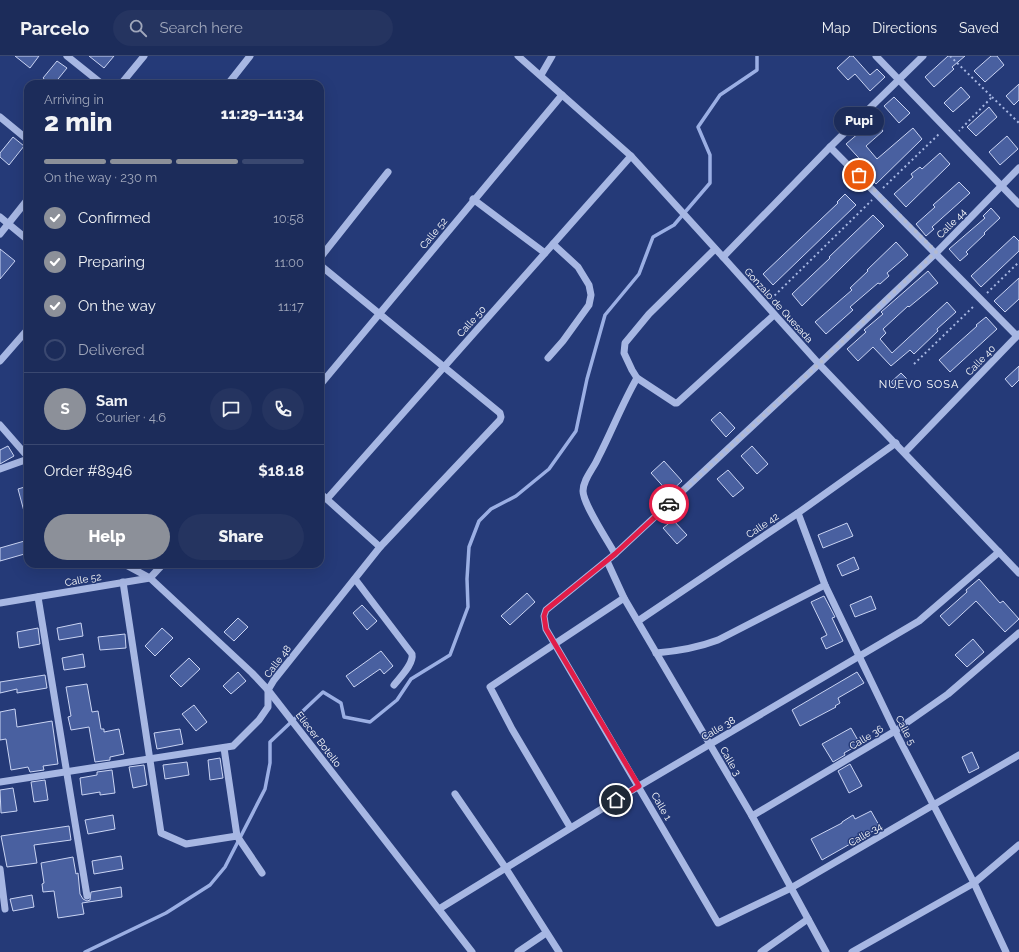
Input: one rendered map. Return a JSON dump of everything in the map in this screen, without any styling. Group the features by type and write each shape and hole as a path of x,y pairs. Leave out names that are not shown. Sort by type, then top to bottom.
{"street":[{"path":"67,56 97,80"},
{"path":"124,80 144,56"},
{"path":"231,80 250,56"},
{"name":"Gonzalo de Quesada","path":"518,56 631,156 819,364 905,452 1019,573"},
{"path":"541,75 552,56"},
{"path":"876,56 1019,204"},
{"path":"723,257 830,147 923,56"},
{"name":"Calle 52","path":"324,379 380,314 473,199 562,95"},
{"path":"0,117 24,137"},
{"path":"830,147 1018,335"},
{"name":"Calle 50","path":"326,499 631,156"},
{"name":"Calle 44","path":"544,616 546,610 615,554 819,364 936,252 1019,168"},
{"path":"324,253 388,172"},
{"path":"473,199 545,253"},
{"path":"0,234 24,204"},
{"path":"0,217 24,237"},
{"path":"548,358 563,341 589,304 591,294 589,285 578,267 553,244"},
{"path":"715,249 649,314 625,343 624,353 637,378 677,403 774,315"},
{"path":"324,268 444,366"},
{"path":"0,362 24,333"},
{"name":"Calle 40","path":"905,452 1018,335"},
{"name":"Calle 48","path":"0,782 233,746 259,720 268,707 268,690 274,680 380,547 500,420 500,413 444,366"},
{"path":"615,554 597,523 583,491 587,478 598,458 623,402 637,378"},
{"path":"0,425 24,453"},
{"name":"Calle 42","path":"638,621 798,513 896,443"},
{"path":"0,469 24,460"},
{"path":"326,499 380,547"},
{"name":"Calle 5","path":"798,513 825,585 895,731 974,882 1006,952"},
{"name":"Calle 38","path":"439,909 505,867 639,786 919,621 999,552"},
{"name":"Calle 3","path":"607,561 624,598 752,816 826,952"},
{"name":"Eliecer Botello","path":"131,568 150,578 252,672 268,690 472,952"},
{"path":"150,578 159,568"},
{"name":"Calle 52","path":"0,603 150,578"},
{"path":"355,579 413,656 410,664 394,685"},
{"path":"123,582 161,833 186,844 237,836"},
{"path":"656,653 683,651 718,640 825,585"},
{"path":"38,596 68,771 87,896"},
{"path":"570,828 512,729 490,687 624,598"},
{"name":"Calle 1","path":"544,616 546,629 718,923"},
{"name":"Calle 36","path":"752,816 895,731 948,694 1019,633"},
{"path":"224,748 237,836 262,873"},
{"name":"Calle 34","path":"718,923 791,888 934,806 1019,755"},
{"path":"455,794 505,867 559,952"},
{"path":"852,952 974,882 1019,845"},
{"path":"0,869 6,909"},
{"path":"761,952 808,919"},
{"path":"518,952 546,933"}],"path":[{"path":"950,56 1019,123"},
{"path":"954,136 992,97"},
{"path":"765,305 945,127"},
{"path":"914,364 1019,262"}],"building":[{"path":"15,56 39,56 30,68"},
{"path":"89,56 114,56 104,68"},
{"path":"850,56 853,56 870,75 877,69 885,77 870,91 855,74 848,80 837,68"},
{"path":"948,56 965,56 952,67 954,69 934,87 925,77"},
{"path":"991,56 997,56 1004,65 985,82 974,71"},
{"path":"57,61 67,68 57,80 45,80 43,78"},
{"path":"1019,84 1019,100 1014,105 1006,96"},
{"path":"961,87 970,97 953,112 944,103"},
{"path":"894,97 910,113 899,123 884,106"},
{"path":"989,107 997,117 976,136 967,127"},
{"path":"874,120 883,131 866,146 877,159 913,128 922,139 876,184 864,171 868,168 846,144"},
{"path":"1007,136 1018,149 1000,165 989,152"},
{"path":"13,137 24,146 9,165 0,157 0,153"},
{"path":"940,153 950,164 906,207 894,194 913,177 911,174 920,167 922,169"},
{"path":"959,182 970,193 932,227 934,229 926,236 916,224 935,207 933,205"},
{"path":"845,194 856,205 773,285 763,274 838,203 837,202"},
{"path":"991,208 1000,218 966,252 968,254 960,261 949,249 985,218 983,216"},
{"path":"873,215 884,226 802,306 792,294"},
{"path":"1014,236 1019,241 1019,251 981,287 971,276"},
{"path":"896,242 908,255 887,273 889,276 880,284 878,283 850,307 853,310 826,334 815,322 852,290 850,288"},
{"path":"0,249 15,261 0,279"},
{"path":"928,271 938,283 909,307 908,306 883,329 886,333 880,339 892,353 947,302 956,312 937,329 938,331 914,354 910,350 891,366 873,347 858,361 847,349 866,332 864,330 883,314 881,312"},
{"path":"1019,278 1019,299 1005,312 994,301"},
{"path":"986,317 997,329 950,372 939,360"},
{"path":"1019,366 1019,380 1012,387 1005,379"},
{"path":"901,373 907,379 897,389 891,382"},
{"path":"720,412 735,428 726,437 711,420"},
{"path":"8,446 14,456 0,464 0,450"},
{"path":"752,446 768,464 757,474 741,456"},
{"path":"664,461 682,481 669,493 651,473"},
{"path":"728,470 744,488 733,497 717,479"},
{"path":"24,487 24,511 18,489"},
{"path":"673,520 687,535 677,544 663,528"},
{"path":"847,523 853,536 823,548 818,535"},
{"path":"24,541 24,554 0,561 0,548"},
{"path":"854,557 859,569 842,576 837,565"},
{"path":"979,579 1000,603 1003,601 1019,619 1005,632 976,601 949,626 940,616"},
{"path":"527,593 535,602 510,625 501,616"},
{"path":"824,596 835,617 832,618 843,641 826,649 821,638 827,635 811,602"},
{"path":"871,596 876,609 855,617 850,605"},
{"path":"362,605 377,621 367,630 353,613"},
{"path":"238,618 248,627 234,641 224,632"},
{"path":"81,623 83,636 59,640 57,628"},
{"path":"38,628 40,644 19,648 17,632"},
{"path":"162,628 173,638 155,656 145,646"},
{"path":"125,634 126,648 100,650 98,637"},
{"path":"973,639 984,652 967,667 955,655"},
{"path":"381,651 393,666 384,674 380,669 354,687 346,676"},
{"path":"83,654 85,667 64,670 62,658"},
{"path":"189,658 200,669 181,687 170,676"},
{"path":"238,672 246,681 231,694 223,686"},
{"path":"857,672 864,683 838,698 840,703 835,706 836,707 800,726 792,710"},
{"path":"45,675 47,688 17,693 17,689 0,693 0,682"},
{"path":"87,684 92,712 98,711 101,729 104,729 104,732 119,729 124,754 110,757 110,760 95,762 89,727 71,730 68,717 71,716 66,687"},
{"path":"194,705 207,722 196,731 182,714"},
{"path":"15,709 17,727 52,721 58,764 43,766 44,770 30,772 28,767 11,770 6,739 0,740 0,712"},
{"path":"851,728 860,744 844,753 845,755 833,762 822,744"},
{"path":"180,729 183,744 157,749 154,733"},
{"path":"972,752 979,768 969,773 962,757"},
{"path":"220,758 223,778 210,780 208,760"},
{"path":"187,762 189,775 165,779 163,765"},
{"path":"850,764 862,786 849,793 838,771"},
{"path":"144,765 147,785 133,788 129,767"},
{"path":"112,770 115,793 100,795 100,792 82,795 80,778 97,775 97,772"},
{"path":"45,780 48,800 34,802 31,782"},
{"path":"13,788 17,811 1,813 0,790"},
{"path":"871,811 880,827 822,860 811,839 842,823 853,815 855,819"},
{"path":"113,815 115,829 88,834 85,820"},
{"path":"69,826 71,840 34,845 37,863 7,867 1,836"},
{"path":"121,856 123,869 94,874 92,861"},
{"path":"73,857 76,874 78,873 80,894 83,899 87,901 90,900 91,892 121,887 122,897 82,903 84,914 58,918 54,891 43,892 42,884 44,883 41,863"},
{"path":"32,895 34,907 13,911 10,899"}],"waterway":[{"path":"85,952 166,913 210,885 225,867 265,789 270,763 270,742 323,692 341,703 344,717 370,722 397,700 411,679 450,655 468,607 467,579 469,547 479,521 491,509 516,496 549,469 576,431 587,379 605,315 639,274 653,237 674,225 710,183 710,155 698,127 720,95 757,70 757,56"}],"way so far":[{"path":"669,504 936,252 859,175"}],"place":[{"name":"Pupi","path":"859,175"}],"district":[{"name":"NUEVO SOSA","path":"919,384"}],"route":[{"path":"616,800 639,786 546,629 544,616 546,610 615,554 669,504"}]}
